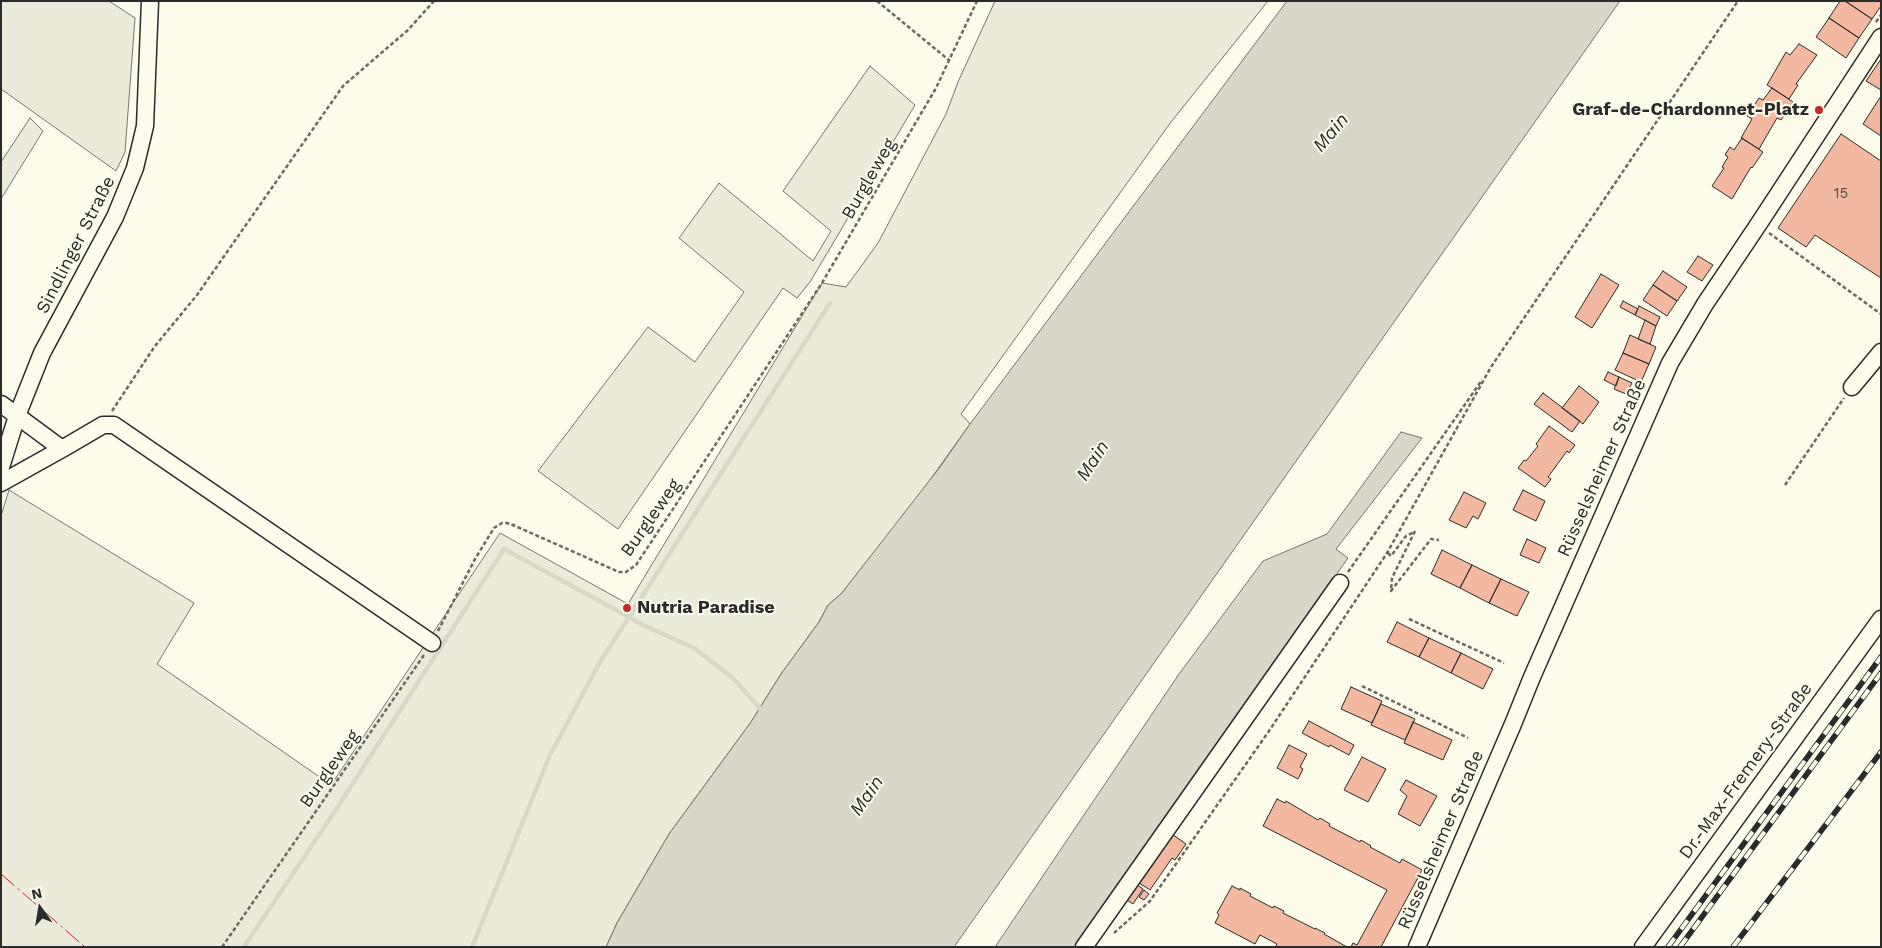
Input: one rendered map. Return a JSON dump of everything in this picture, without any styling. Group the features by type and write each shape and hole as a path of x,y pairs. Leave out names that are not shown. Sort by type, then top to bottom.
{"street":[{"name":"Sindlinger Straße","path":"1,467 16,416 42,353 116,217 135,168 145,126 150,1"},
{"name":"Rüsselsheimer Straße","path":"1417,947 1532,677 1670,363 1705,304 1881,37"},
{"path":"1852,387 1881,352"},
{"path":"1,404 62,449"},
{"path":"1,483 103,425 114,425 432,643"},
{"path":"1084,947 1340,584"},
{"name":"Dr.-Max-Fremery-Straße","path":"1643,947 1881,619"}],"path":[{"path":"103,425 155,346 197,295 343,86 408,30 434,1"},
{"path":"877,1 950,61"},
{"name":"Burgleweg","path":"222,947 432,643 476,559 498,525 507,523 619,572 626,572 636,564 822,283 936,88 978,1"},
{"path":"1340,584 1491,367 1738,1"},
{"path":"1758,225 1881,314"},
{"path":"1110,936 1150,901 1269,731 1388,553 1491,367"},
{"path":"1784,485 1852,387"},
{"path":"1388,553 1391,556 1406,536 1415,531 1392,578 1391,591 1431,539 1439,540"},
{"path":"1409,619 1504,663"},
{"path":"1362,686 1468,738"}],"shaded area":[{"path":"1,1 109,1 135,18 125,152 116,171 1,89"},
{"path":"995,1 1268,1 1171,122 961,414 970,424 912,505 841,594 828,605 819,622 781,674 751,722 669,834 617,923 606,947 1,947 1,516 9,490 194,603 157,664 331,785 500,533 628,604 822,283 846,287 878,243 946,114 958,82"},
{"path":"870,66 915,105 810,282 797,298 783,288 618,529 538,471 648,327 695,362 744,292 679,238 719,183 813,261 831,231 783,191"},
{"path":"30,118 43,131 1,199 1,162"}],"water":[{"name":"Main","path":"1287,1 1620,1 954,947 606,947 617,923 669,834 751,722 781,674 819,622 828,605 841,594 940,467 970,424"},
{"path":"1401,432 1422,438 1336,549 1348,558 1074,947 995,947 1179,674 1263,561 1327,534"}],"building":[{"path":"1840,1 1845,1 1872,19 1859,38 1829,18"},
{"path":"1845,1 1881,1 1881,6 1872,19"},
{"path":"1829,18 1859,38 1846,58 1816,37"},
{"path":"1799,44 1817,55 1796,84 1798,85 1789,99 1767,85 1786,52 1790,55"},
{"path":"1881,59 1881,90 1866,81"},
{"path":"1772,88 1793,102 1781,120 1777,118 1759,149 1741,138 1752,119 1747,116 1759,98 1763,100"},
{"path":"1881,96 1881,136 1863,124"},
{"path":"1841,134 1881,161 1881,278 1815,235 1806,247 1778,228"},
{"path":"1742,138 1763,152 1751,167 1732,199 1712,186 1724,168 1722,167 1728,157 1725,155 1730,147 1734,150"},
{"path":"1698,256 1713,265 1702,281 1687,272"},
{"path":"1663,271 1687,287 1677,301 1653,285"},
{"path":"1601,274 1619,285 1592,328 1575,317"},
{"path":"1653,285 1677,301 1667,316 1643,300"},
{"path":"1623,301 1638,309 1635,315 1620,307"},
{"path":"1639,306 1660,317 1656,326 1635,315"},
{"path":"1645,320 1656,326 1650,344 1638,339"},
{"path":"1630,335 1656,347 1649,364 1623,353"},
{"path":"1623,353 1649,364 1641,382 1615,370"},
{"path":"1608,372 1619,377 1616,386 1604,380"},
{"path":"1619,377 1632,383 1626,394 1614,389"},
{"path":"1579,386 1599,402 1583,424 1562,408"},
{"path":"1543,393 1580,421 1572,432 1534,404"},
{"path":"1549,426 1575,445 1569,453 1567,451 1548,477 1551,479 1545,487 1518,468 1538,446 1536,444"},
{"path":"1523,490 1545,501 1536,521 1513,510"},
{"path":"1464,492 1486,503 1478,519 1473,516 1466,528 1449,520"},
{"path":"1527,539 1546,548 1539,563 1520,555"},
{"path":"1442,550 1472,565 1460,588 1431,574"},
{"path":"1472,565 1501,579 1489,603 1460,588"},
{"path":"1501,579 1529,592 1517,616 1489,603"},
{"path":"1397,622 1429,638 1419,657 1387,642"},
{"path":"1429,638 1461,653 1451,673 1419,657"},
{"path":"1461,653 1493,669 1483,689 1451,673"},
{"path":"1351,687 1382,701 1372,723 1341,709"},
{"path":"1381,704 1415,719 1405,740 1371,725"},
{"path":"1309,721 1354,745 1349,755 1302,733"},
{"path":"1413,722 1452,740 1443,760 1404,743"},
{"path":"1289,745 1307,754 1300,767 1303,769 1298,779 1277,768"},
{"path":"1362,757 1386,769 1368,802 1344,790"},
{"path":"1406,780 1437,796 1420,826 1398,814 1407,796 1400,790"},
{"path":"1277,799 1285,803 1286,801 1318,820 1320,818 1330,824 1329,826 1360,842 1361,840 1400,863 1402,859 1422,870 1381,947 1351,947 1353,943 1357,945 1387,890 1263,826"},
{"path":"1169,832 1186,844 1175,860 1172,858 1150,890 1136,881"},
{"path":"1134,883 1143,889 1133,904 1124,898"},
{"path":"1232,886 1240,890 1240,888 1251,894 1250,896 1273,908 1274,906 1284,911 1283,913 1325,933 1347,947 1275,947 1277,944 1260,935 1255,944 1215,923 1219,915 1217,913"},
{"path":"1144,890 1149,894 1144,900 1139,897"}],"waterway":[{"path":"763,712 733,678 694,648 629,617 830,303"},
{"path":"244,947 337,808 504,549 629,617 600,662 550,755 472,947"}],"railway":[{"path":"1668,947 1881,657"},
{"path":"1680,947 1881,673"},
{"path":"1733,947 1881,752"}],"power":[{"path":"1,874 85,947"}],"place":[{"name":"Graf-de-Chardonnet-Platz","path":"1819,110"},
{"name":"Nutria Paradise","path":"627,608"}]}
